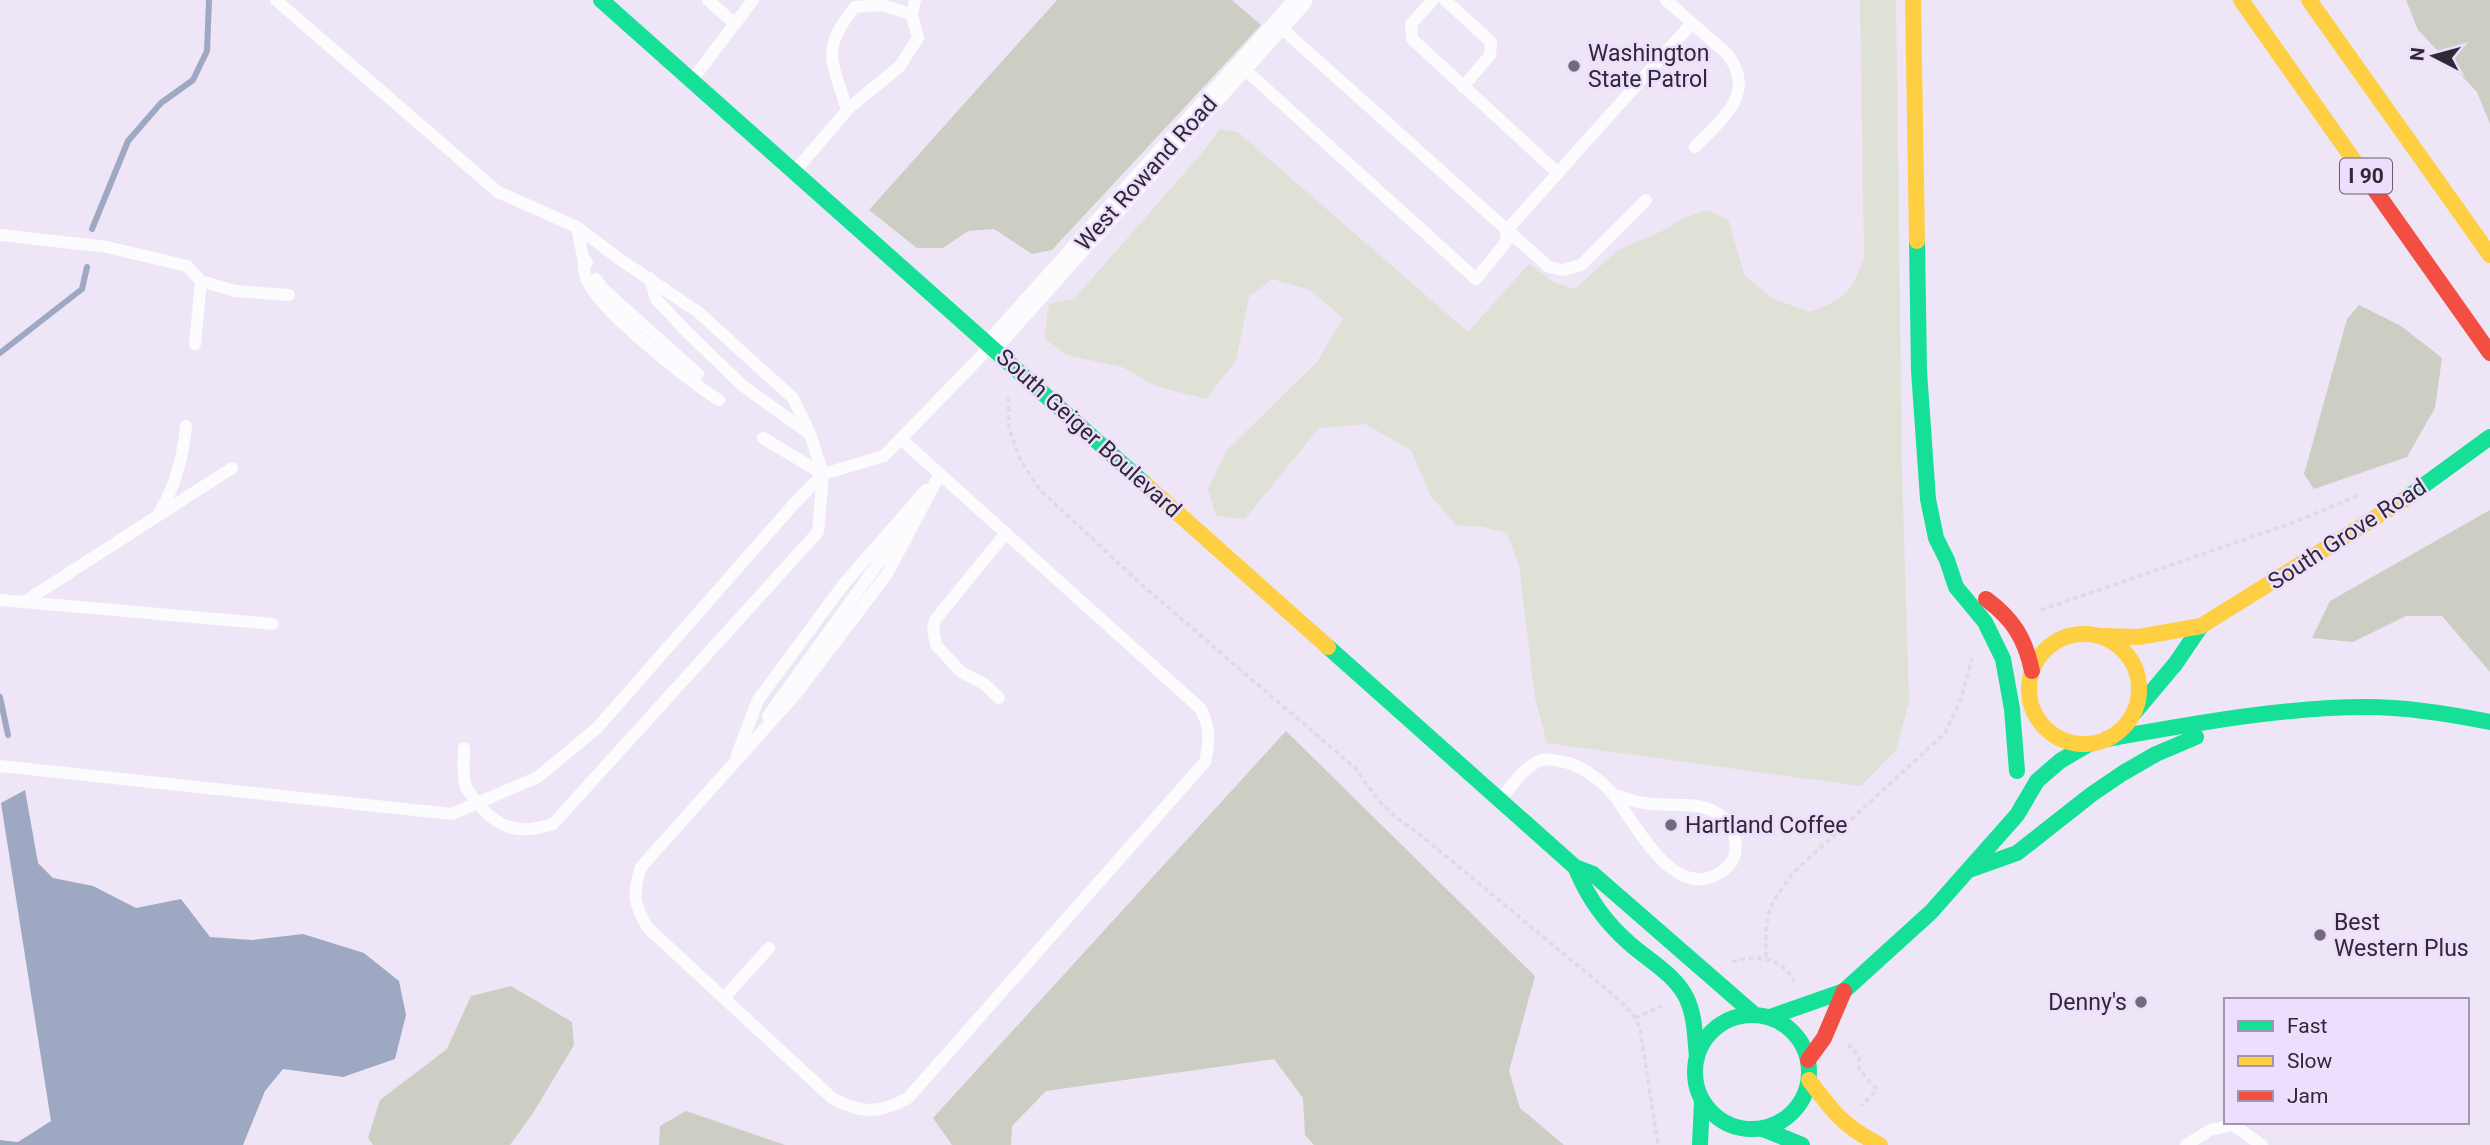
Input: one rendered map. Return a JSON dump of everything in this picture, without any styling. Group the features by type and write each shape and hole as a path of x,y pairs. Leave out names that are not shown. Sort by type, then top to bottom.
{"main road":[{"name":"South Geiger Boulevard","path":"601,0 1575,867 1593,874 1763,1016"},
{"path":"1913,0 1919,371 1928,499 1937,538 1956,587 1985,622 2003,659 2010,697 2017,771"},
{"name":"I 90","path":"2241,0 2490,353"},
{"name":"I 90","path":"2309,0 2490,255"},
{"name":"South Grove Road","path":"2102,636 2139,637 2201,626 2407,498 2484,442"},
{"path":"1947,560 1974,590 2017,626 2027,645 2032,671"},
{"name":"South Grove Road","path":"2134,713 2176,663 2201,626"},
{"path":"1990,846 2017,771 2031,706 2029,688 2032,671 2040,656 2052,643 2085,633 2102,636 2118,644 2131,658 2138,676 2139,695 2134,713 2123,728 2107,739"},
{"path":"2031,706 2040,721 2053,734 2070,742 2089,744"},
{"path":"1802,1145 1760,1129 1728,1124 1713,1114 1702,1100 1696,1083 1697,1057 1702,1044 1714,1029 1731,1018 1763,1016 1844,990 1931,912 2017,816 2037,781 2060,761 2089,744 2107,739 2247,718 2354,707 2419,710 2490,722"},
{"path":"1969,870 2017,853 2092,794 2156,754 2247,718"},
{"name":"South Geiger Boulevard","path":"1575,867 1586,894 1609,923 1631,945 1659,964 1678,982 1688,1001 1697,1057"},
{"path":"1808,1060 1824,1038 1844,990"},
{"path":"1742,1145 1760,1129 1780,1123 1794,1112 1804,1097 1809,1080 1808,1060 1801,1041 1787,1027 1763,1016"},
{"path":"1809,1080 1833,1112 1853,1131 1880,1145"},
{"path":"1700,1145 1702,1100"}],"street":[{"name":"West Rowand Road","path":"999,353 1287,9"}],"lane":[{"path":"276,0 499,192 577,227 698,312 793,398 810,434 823,474 818,532 554,824 521,830 488,817 466,788 464,748"},
{"path":"708,0 735,24"},
{"path":"692,80 753,0"},
{"path":"794,172 847,110 899,67 918,38 912,15 915,0"},
{"path":"1433,0 1411,24 1412,39 1558,173"},
{"path":"1445,0 1491,42 1490,55 1463,87"},
{"path":"1666,0 1735,65 1741,87 1736,102 1695,147"},
{"path":"847,110 832,59 832,42 842,23 855,7 883,5 912,15"},
{"path":"1287,9 1507,230 1549,267 1563,270 1581,265 1646,200"},
{"path":"1241,66 1476,279 1506,242 1507,230 1692,23"},
{"path":"577,227 587,279 603,304 690,382 719,400"},
{"path":"0,235 107,247 187,266 201,281 235,291 289,295"},
{"path":"583,257 603,289 698,374"},
{"path":"650,278 656,299 686,331 743,386 810,434"},
{"path":"195,344 201,281"},
{"path":"0,766 452,814 538,777 597,728 823,474 884,456 999,353"},
{"path":"157,516 173,491 181,465 186,426"},
{"path":"763,438 823,474"},
{"path":"901,439 1006,533 1201,709 1208,723 1210,741 1205,762 908,1098 872,1111 852,1109 832,1098 648,928 637,909 634,887 641,867 795,695 887,574 940,474"},
{"path":"24,602 232,468"},
{"path":"733,765 758,700 844,585 940,474"},
{"path":"999,698 984,684 961,672 936,645 933,629 935,620 1006,533"},
{"path":"0,600 273,625"},
{"path":"1500,800 1525,771 1543,760 1569,761 1614,795 1630,822 1666,864 1687,879 1706,880 1724,872 1734,856 1735,833 1723,816 1708,809 1643,803 1614,795"},
{"path":"724,998 769,947"},
{"path":"2186,1145 2210,1130 2233,1125 2262,1145"}],"path":[{"path":"999,353 1009,429 1021,461 1040,490 1143,586 1354,767 1378,800 1397,818 1478,882 1632,1013 1640,1028 1658,1145"},
{"path":"2017,626 2033,613 2295,522 2368,492"},
{"path":"1766,957 1768,910 1780,890 1793,873 1945,733 1961,699 1970,661 1977,650 1994,641"}],"shaded area":[{"path":"1057,0 1232,0 1261,25 1052,250 1032,254 994,229 968,231 943,248 917,248 869,210"},
{"path":"1860,0 1896,0 1902,470 1909,702 1896,750 1861,786 1547,743 1535,698 1519,566 1507,533 1483,527 1456,525 1430,495 1411,450 1365,424 1319,428 1245,519 1216,516 1208,489 1227,450 1317,362 1343,318 1310,290 1272,279 1249,297 1236,361 1206,399 1158,387 1122,367 1066,355 1044,338 1049,304 1074,299 1220,129 1238,132 1468,332 1529,264 1555,283 1575,289 1618,250 1684,218 1707,210 1728,219 1745,276 1774,299 1810,312 1846,293 1864,257"},
{"path":"2406,0 2490,0 2490,124 2477,92 2418,30"},
{"path":"2359,305 2401,326 2442,358 2435,408 2407,457 2314,489 2304,474 2347,319"},
{"path":"2490,510 2490,672 2442,616 2406,616 2353,642 2312,638 2330,601"},
{"path":"1286,731 1535,976 1509,1071 1520,1108 1564,1145 1314,1145 1305,1135 1303,1098 1274,1059 1046,1091 1012,1126 1011,1145 952,1145 933,1118"},
{"path":"511,986 572,1022 574,1045 533,1113 510,1145 373,1145 368,1138 380,1100 447,1049 471,996"},
{"path":"686,1111 785,1145 659,1145 660,1126"}],"water":[{"path":"25,790 38,863 53,878 93,886 136,908 181,899 210,937 252,940 303,934 364,953 399,981 406,1015 395,1059 343,1077 283,1069 265,1091 243,1145 0,1145 0,1140 18,1142 51,1121 1,803"}],"waterway":[{"path":"92,229 128,141 161,103 193,80 207,51 209,0"},
{"path":"0,353 82,289 87,267"},
{"path":"0,697 8,735"}],"traffic: fast":[{"path":"601,0 1145,484"},
{"path":"1917,241 1919,371 1928,499 1936,538 1956,587 1985,622 2003,659 2012,709 2017,771"},
{"path":"2405,499 2490,437"},
{"path":"2134,713 2176,663 2201,626"},
{"path":"1328,647 1575,867 1593,874 1755,1015"},
{"path":"2107,739 2237,717 2335,708 2399,708 2490,722"},
{"path":"1969,870 2017,853 2123,773 2156,754 2196,737"},
{"path":"1770,1017 1844,991 1931,912 2017,815 2037,781 2060,761 2089,744"},
{"path":"1576,869 1592,900 1612,927 1669,975 1682,990 1692,1013 1697,1057"},
{"path":"1752,1015 1774,1019 1792,1032 1805,1050 1809,1072 1805,1094 1792,1112 1774,1125 1752,1129 1730,1125 1712,1112 1699,1094 1695,1072 1699,1050 1712,1032 1730,1019 1752,1015"},
{"path":"1700,1145 1702,1100"},
{"path":"1763,1129 1802,1145"}],"traffic: slow":[{"path":"1913,0 1917,241"},
{"path":"2241,0 2367,179"},
{"path":"2309,0 2490,255"},
{"path":"1145,484 1328,647"},
{"path":"2102,636 2139,637 2201,626 2405,499"},
{"path":"2084,634 2105,638 2123,650 2135,668 2139,689 2135,710 2123,728 2105,740 2084,744 2063,740 2045,728 2033,710 2029,689 2033,668 2045,650 2063,638 2084,634"},
{"path":"1809,1080 1840,1118 1880,1145"}],"traffic: jam":[{"path":"2367,179 2490,353"},
{"path":"1986,599 2011,622 2026,649 2032,671"},
{"path":"1808,1060 1824,1038 1844,991"}],"place":[{"name":"Washington State Patrol","path":"1574,66"},
{"name":"Hartland Coffee","path":"1671,825"},
{"name":"Best Western Plus","path":"2320,935"},
{"name":"Denny's","path":"2141,1002"}]}
